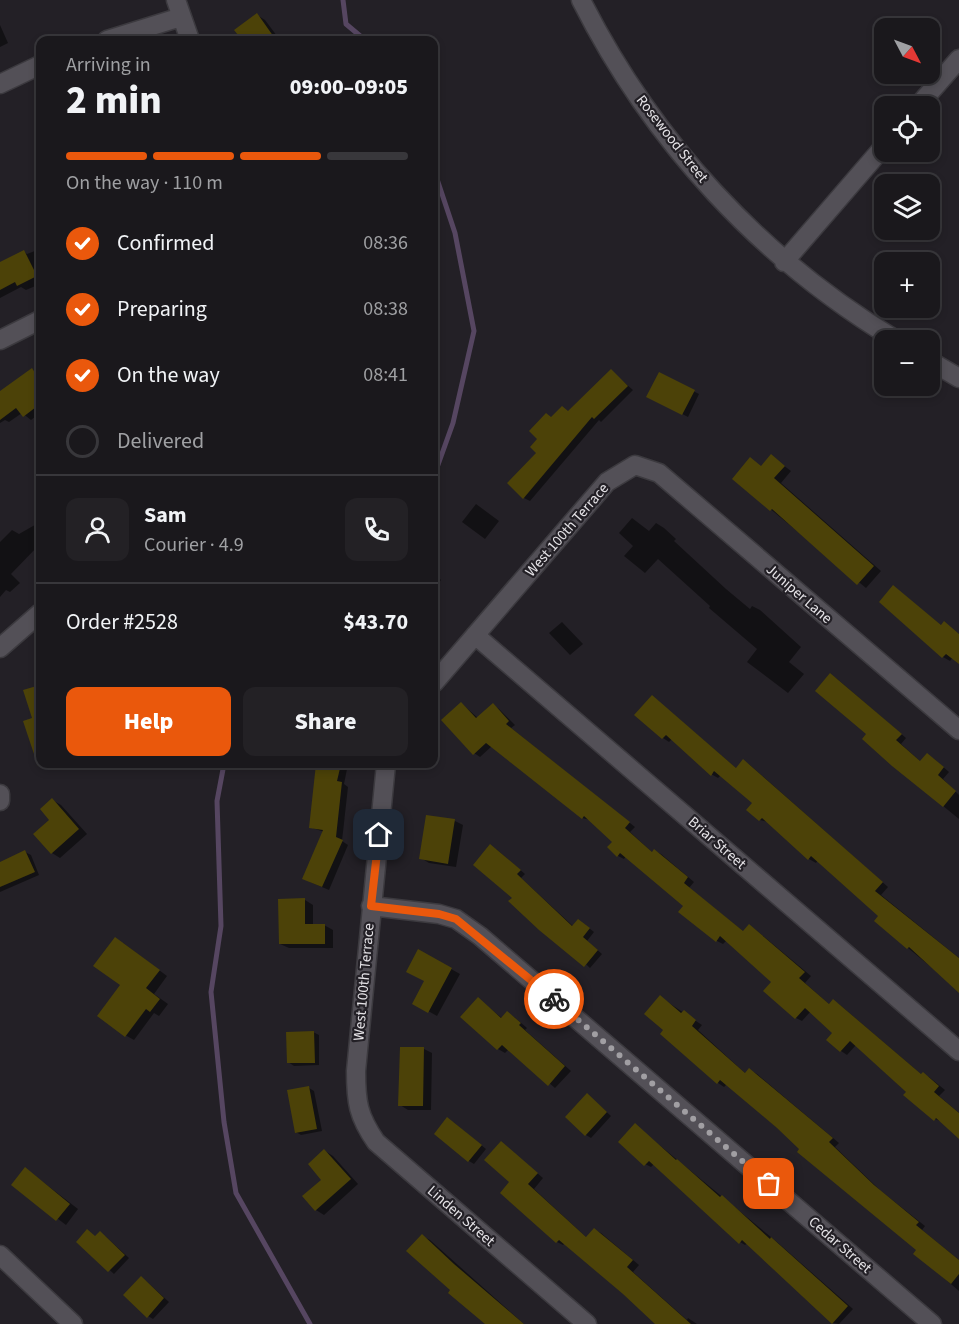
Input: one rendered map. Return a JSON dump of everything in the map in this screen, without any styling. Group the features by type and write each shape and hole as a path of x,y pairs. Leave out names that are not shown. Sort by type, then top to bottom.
{"street":[{"name":"Rosewood Street","path":"581,0 613,56 680,152 747,228 784,262"},
{"path":"115,36 179,8 189,36"},
{"path":"927,96 959,59"},
{"path":"0,84 36,67"},
{"path":"874,158 784,262 854,315 879,330"},
{"path":"0,340 36,322"},
{"path":"940,367 959,378"},
{"name":"West 100th Terrace","path":"438,678 607,482 635,465"},
{"name":"Juniper Lane","path":"635,465 659,473 959,730"},
{"path":"0,648 36,616"},
{"name":"Briar Street","path":"475,635 959,1051"},
{"name":"West 100th Terrace","path":"356,1094 371,906 386,768"},
{"path":"0,794 0,801"},
{"name":"Cedar Street","path":"371,906 439,914 456,919 480,936 932,1324"},
{"name":"Linden Street","path":"356,1094 364,1125 376,1142 587,1324"},
{"path":"0,1255 74,1324"}],"building":[{"path":"257,13 273,36 239,36 234,30"},
{"path":"24,250 36,276 17,286 15,282 0,290 0,262"},
{"path":"32,368 36,374 36,407 23,417 16,408 0,420 0,391"},
{"path":"611,369 628,386 594,419 592,417 523,499 507,483 536,453 530,447 537,439 529,431 546,413 551,417 562,406 568,411"},
{"path":"659,372 695,390 682,415 646,397"},
{"path":"771,454 785,466 774,478 874,566 857,585 772,509 770,511 732,479 750,457 761,466"},
{"path":"893,585 941,625 944,621 959,634 959,664 946,654 942,658 879,602"},
{"path":"830,673 902,734 896,740 920,761 927,753 944,767 938,775 956,791 943,807 862,739 866,734 815,691"},
{"path":"36,686 36,760 23,721 32,718 23,690"},
{"path":"652,695 736,768 743,759 883,882 875,891 959,958 959,993 909,947 907,949 874,921 878,916 811,856 808,860 762,818 759,821 746,810 752,803 714,771 711,776 666,735 662,739 634,715"},
{"path":"461,702 476,718 493,703 509,721 506,724 630,822 625,828 652,852 654,849 688,877 684,883 743,931 749,924 805,972 799,978 829,1004 833,999 921,1074 923,1072 939,1086 934,1092 959,1113 959,1139 936,1118 934,1121 903,1095 906,1092 850,1041 840,1052 826,1040 832,1033 805,1008 795,1019 763,991 771,982 720,936 716,942 678,912 683,906 620,853 617,857 607,847 612,842 584,816 582,819 486,743 473,755 441,720"},
{"path":"316,768 340,768 337,781 342,782 336,837 343,840 322,887 302,879 323,830 309,828"},
{"path":"52,798 79,829 51,854 33,834 49,820 40,809"},
{"path":"426,815 455,819 448,864 419,859"},
{"path":"490,844 521,870 517,874 572,926 578,919 590,928 583,937 598,950 584,967 539,930 508,901 512,898 473,865"},
{"path":"25,850 35,872 0,887 0,862"},
{"path":"305,898 305,924 325,924 325,944 279,944 278,899"},
{"path":"115,937 160,970 146,988 160,999 150,1012 146,1009 125,1037 97,1016 120,985 93,966"},
{"path":"418,949 452,968 428,1013 412,1004 424,981 406,972"},
{"path":"660,995 681,1013 684,1010 696,1020 692,1026 745,1073 749,1068 833,1138 829,1142 874,1185 919,1222 916,1225 959,1260 959,1274 951,1284 913,1254 916,1250 797,1152 799,1149 777,1128 720,1080 717,1084 660,1034 663,1030 644,1014"},
{"path":"478,997 501,1018 507,1011 521,1023 519,1025 565,1066 548,1086 502,1045 497,1050 460,1017"},
{"path":"314,1031 315,1063 287,1063 286,1032"},
{"path":"400,1047 424,1047 423,1106 398,1106"},
{"path":"309,1086 317,1129 295,1133 287,1090"},
{"path":"587,1093 607,1112 585,1136 565,1117"},
{"path":"447,1117 482,1145 468,1162 434,1134"},
{"path":"635,1123 720,1197 722,1195 770,1239 771,1237 848,1306 832,1324 742,1240 739,1244 649,1161 644,1166 618,1142"},
{"path":"501,1141 538,1173 528,1184 586,1237 594,1228 633,1260 627,1267 691,1324 655,1324 623,1294 559,1240 556,1243 500,1193 509,1182 484,1160"},
{"path":"324,1149 351,1179 315,1211 302,1196 321,1180 308,1164"},
{"path":"25,1167 70,1204 56,1221 11,1185"},
{"path":"87,1229 95,1236 100,1231 125,1255 108,1272 76,1242"},
{"path":"422,1234 524,1324 485,1324 448,1293 450,1290 406,1251"},
{"path":"141,1276 164,1298 147,1318 123,1295"}],"waterway":[{"path":"343,0 346,24 360,36"},
{"path":"438,182 455,233 474,331 453,423 438,465"},
{"path":"223,768 217,801 221,926 211,992 224,1122 236,1193 310,1324"}],"way so far":[{"path":"554,999 769,1184"}],"route":[{"path":"379,835 371,906 439,914 456,919 480,936 554,999"}]}
